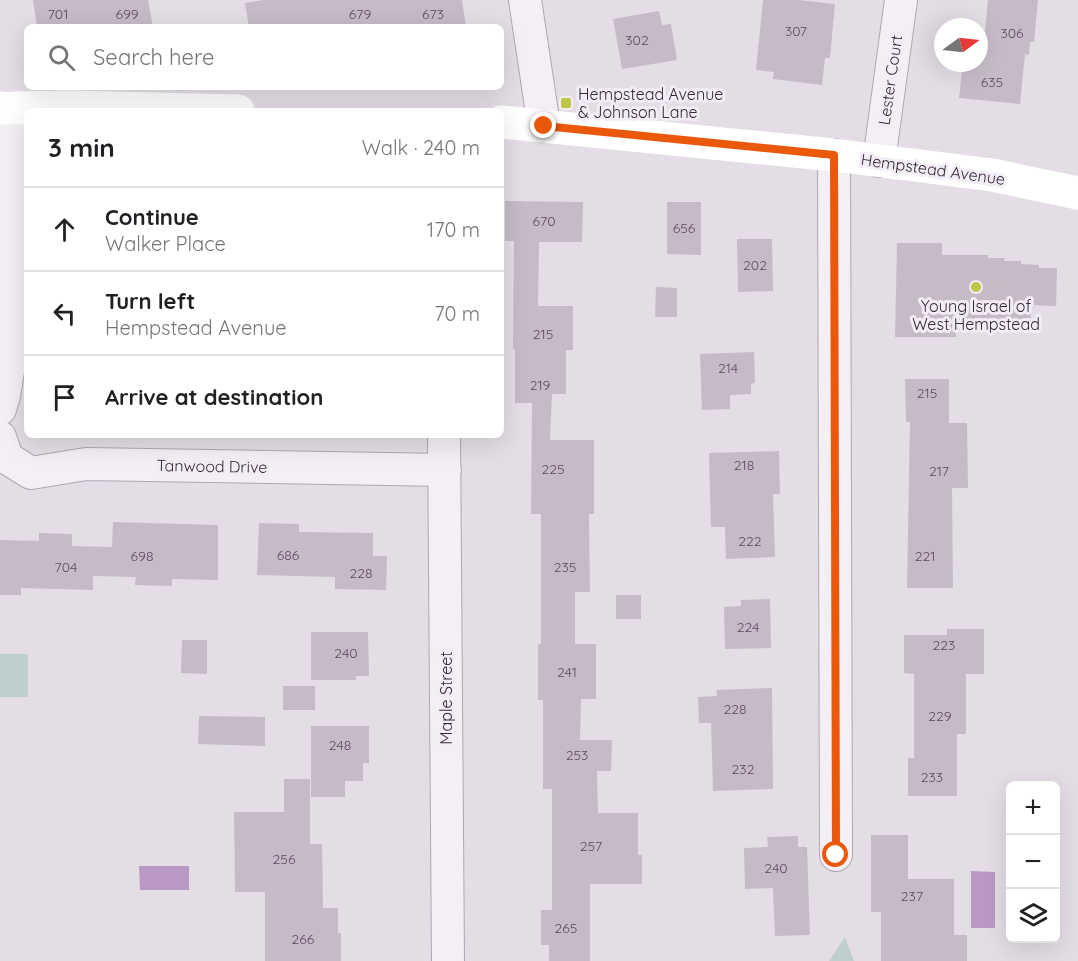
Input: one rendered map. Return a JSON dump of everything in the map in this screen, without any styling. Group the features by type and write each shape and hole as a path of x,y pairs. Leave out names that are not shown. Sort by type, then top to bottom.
{"main road":[{"path":"5,108 74,106 140,108"},
{"name":"Hempstead Avenue","path":"504,122 834,155 992,175 1078,193"}],"street":[{"path":"525,0 544,126"},
{"name":"Lester Court","path":"879,161 901,0"},
{"path":"0,409 9,365 5,108"},
{"path":"834,155 836,855"},
{"name":"Tanwood Drive","path":"0,437 7,458 31,473 86,464 445,470"},
{"name":"Maple Street","path":"444,438 448,961"}],"shaded area":[{"path":"0,654 28,654 28,697 0,697"},
{"path":"139,866 189,866 189,890 140,890"},
{"path":"971,871 995,872 995,928 971,928"},
{"path":"845,937 854,961 829,961"}],"building":[{"path":"33,0 148,0 152,24 37,24"},
{"path":"263,0 462,0 466,24 248,24 245,3"},
{"path":"763,0 799,0 835,4 830,58 825,58 822,85 773,79 774,72 756,70"},
{"path":"988,0 1038,0 1034,42 1030,42 1029,55 1025,54 1020,104 959,98 962,72 988,72"},
{"path":"659,11 662,25 671,24 677,60 622,69 613,19"},
{"path":"505,201 583,202 582,242 539,242 538,306 573,306 573,350 566,350 566,394 552,394 550,440 594,440 594,514 589,514 590,592 575,592 575,644 596,644 596,699 581,699 580,740 612,740 611,771 597,771 598,813 638,813 638,855 642,855 642,884 590,884 590,961 549,961 549,945 541,945 541,910 552,910 552,789 543,789 543,700 538,700 538,644 541,644 541,514 531,514 532,403 515,403 514,241 505,241"},
{"path":"667,202 701,202 701,255 667,254"},
{"path":"737,239 772,239 773,291 738,292"},
{"name":"Young Israel of West Hempstead","path":"897,243 942,243 942,255 988,255 988,258 1005,258 1004,261 1021,261 1021,264 1039,265 1039,268 1057,268 1056,306 1031,305 1030,328 956,327 956,337 895,337"},
{"path":"656,287 677,288 677,317 655,317"},
{"path":"754,352 755,383 751,384 751,394 730,395 730,409 702,410 700,354"},
{"path":"905,379 949,379 949,423 967,423 968,488 952,488 953,588 907,588 910,422 906,422"},
{"path":"779,451 780,494 773,494 775,557 726,559 725,527 711,527 709,453"},
{"path":"113,522 218,525 218,580 172,579 172,586 135,585 136,577 93,576 93,590 21,588 21,595 0,595 0,540 39,541 39,533 72,534 72,546 112,547"},
{"path":"259,523 299,524 299,532 373,533 373,556 387,556 386,590 335,589 335,577 257,575"},
{"path":"616,595 641,595 641,619 616,619"},
{"path":"770,599 771,648 725,649 724,607 741,606 741,600"},
{"path":"947,629 984,629 984,674 966,674 966,734 957,734 957,796 908,796 908,758 914,758 914,674 904,673 904,635 947,635"},
{"path":"311,632 368,632 369,676 356,676 356,680 311,680"},
{"path":"182,640 207,640 207,674 181,673"},
{"path":"283,686 315,686 315,710 283,710"},
{"path":"772,688 773,789 713,791 711,723 699,723 698,697 717,696 716,690"},
{"path":"199,716 265,717 265,746 198,744"},
{"path":"311,726 369,726 369,763 363,763 363,781 345,781 345,797 311,797"},
{"path":"284,779 310,779 310,844 322,844 323,908 338,908 341,961 265,961 265,892 235,892 234,812 284,812"},
{"path":"871,835 908,835 908,879 954,879 954,935 967,935 967,961 881,961 881,912 871,912"},
{"path":"798,836 798,847 807,847 810,935 775,936 773,888 745,889 744,848 768,847 767,837"}],"place":[{"name":"Hempstead Avenue & Johnson Lane","path":"566,103"},
{"name":"Young Israel of West Hempstead","path":"976,287"}],"route":[{"path":"544,126 834,155 836,855"}]}
